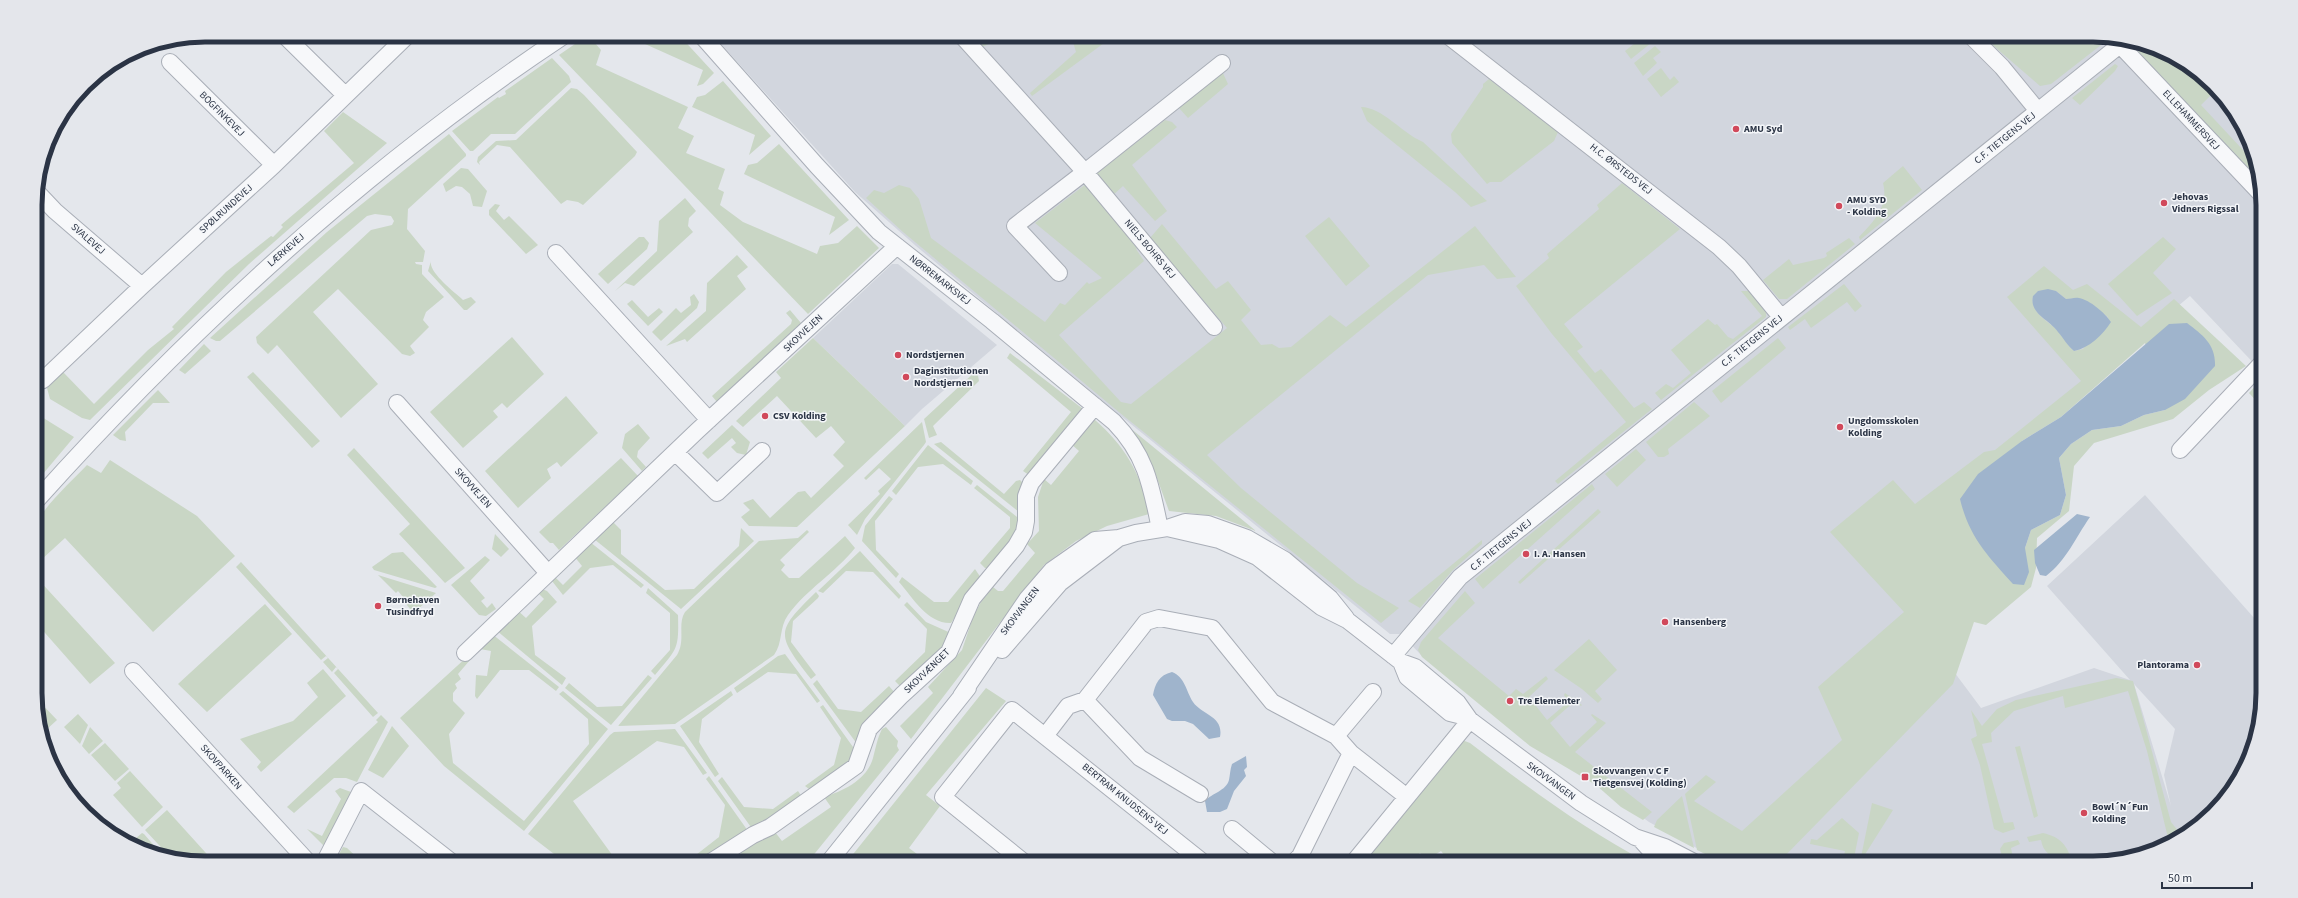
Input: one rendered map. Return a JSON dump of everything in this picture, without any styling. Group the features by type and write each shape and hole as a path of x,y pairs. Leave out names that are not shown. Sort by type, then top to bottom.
{"street":[{"path":"291,42 345,95"},
{"name":"SPØLRUNDEVEJ","path":"42,376 274,165 401,42"},
{"name":"LÆRKEVEJ","path":"42,495 137,395 266,268 401,155 555,42"},
{"name":"NØRREMARKSVEJ","path":"707,42 860,213 897,246 992,321 1114,422 1135,446 1152,490 1163,529"},
{"name":"NIELS BOHRS VEJ","path":"967,42 1085,172 1214,327"},
{"name":"H.C. ØRSTEDS VEJ","path":"1456,42 1719,247 1739,266 1781,317"},
{"path":"1977,42 2002,67 2038,111"},
{"name":"C.F. TIETGENS VEJ","path":"1397,659 1460,577 2121,44"},
{"name":"ELLEHAMMERSVEJ","path":"2125,45 2255,188"},
{"name":"BOGFINKEVEJ","path":"170,62 274,165"},
{"path":"1059,273 1015,226 1222,63"},
{"name":"SVALEVEJ","path":"42,197 55,211 142,286"},
{"name":"SKOVVEJEN","path":"465,653 675,452 897,246"},
{"path":"556,253 709,420"},
{"path":"2180,450 2256,369"},
{"name":"SKOVVEJEN","path":"397,403 548,573"},
{"name":"SKOVVÆNGET","path":"720,856 753,835 770,827 856,766 870,729 902,695 949,652 972,599 1016,546 1024,532 1026,521 1026,496 1031,484 1095,406"},
{"path":"675,452 717,493 762,451"},
{"name":"SKOVVANGEN","path":"834,856 961,696 1060,583 1119,538 1163,529 1219,540 1237,547 1275,570 1321,607 1347,620 1397,659 1415,667 1458,703 1468,719 1581,803 1640,839 1665,847 1682,856"},
{"path":"1045,736 1068,706 1085,700 1146,622 1159,618 1212,628 1272,702 1336,736 1350,753 1407,797"},
{"name":"SKOVPARKEN","path":"133,671 303,856"},
{"path":"1336,736 1373,692"},
{"path":"1085,700 1140,758 1200,794"},
{"name":"BERTRAM KNUDSENS VEJ","path":"1016,856 943,797 1012,710 1195,856"},
{"path":"1359,856 1468,719"},
{"path":"1300,856 1350,753"},
{"path":"328,856 361,790 444,856"},
{"path":"1232,829 1265,856"},
{"name":"SKOVVANGEN","path":"1640,839 1655,856"}],"shaded area":[{"path":"719,42 2104,42 2125,45 2156,54 2184,69 2201,82 2216,97 2229,114 2244,142 2253,173 2256,194 2256,366 2190,296 1873,563 1981,708 2094,668 2130,680 2047,586 2145,495 2256,620 2256,704 2253,725 2244,756 2229,784 2216,801 2201,816 2184,829 2156,844 2125,853 2104,856 1711,856 1649,822 1421,655 1401,634 1390,634 1116,412 916,246 855,192","holes":["2134,684 2175,729 2164,775 2171,806"]},
{"name":"Daginstitutionen Nordstjernen","path":"892,264 898,264 997,345 922,409 905,426 813,338"}],"green space":[{"path":"578,42 594,42 601,50 596,65 688,107 678,128 694,136 686,153 725,169 718,189 724,192 720,205 743,222 817,254 820,246 838,243 857,226 879,248 808,314 559,55"},
{"path":"641,42 685,42 714,73 703,84 697,86 703,70"},
{"path":"978,42 993,42 982,47"},
{"path":"1073,42 1105,42 1032,96 1030,93 1076,52"},
{"path":"1636,42 1652,42 1631,59 1625,51"},
{"path":"1989,42 2105,42 2051,84 2040,86"},
{"path":"1655,46 1661,52 1653,58 1657,63 1643,76 1634,63"},
{"path":"2134,49 2156,54 2184,69 2201,82 2212,94 2201,105 2248,155 2253,175 2253,175"},
{"path":"552,58 569,76 571,82 515,134 491,134 473,151 470,151 452,131 498,97 499,98 506,94 505,91"},
{"path":"2115,64 2118,66 2115,71 2080,105 2072,98"},
{"path":"1661,68 1670,80 1674,76 1679,82 1661,97 1647,79"},
{"path":"1222,71 1228,84 1188,118 1179,108"},
{"path":"1489,79 1558,132 1554,141 1501,182 1490,182 1487,184 1452,143 1451,134 1483,87 1483,84"},
{"path":"723,81 771,136 749,155 755,135 692,107 697,97 705,95"},
{"path":"571,88 577,89 584,95 637,152 635,156 583,205 578,202 567,200 561,204 510,147 497,145 479,162 480,165 477,162 478,157 496,141 516,140"},
{"path":"1361,107 1377,111 1407,133 1423,142 1487,201 1471,207 1455,192 1367,121"},
{"path":"343,112 387,143 249,264 90,420 82,418 50,399 47,388 63,372 94,404 148,350 174,329 172,327 226,272 271,236 273,237 283,227 281,225 354,163 324,131"},
{"path":"1165,120 1172,122 1177,127 1132,165 1167,211 1155,221 1123,186 1111,197 1092,177"},
{"path":"449,134 466,154 466,156 408,209 407,229 425,251 423,262 415,262 416,264 422,265 422,274 444,297 426,312 423,320 429,327 410,346 415,353 410,356 402,354 338,289 313,312 378,384 341,418 277,345 268,354 257,343 256,337 371,230 392,225 394,221 391,216 375,214 367,216 220,341 210,338 327,232"},
{"path":"779,144 849,220 829,235 835,217 744,174 748,165 757,163"},
{"path":"1903,166 1922,190 1860,240 1859,237 1875,219 1882,206 1884,199 1883,183"},
{"path":"461,168 468,169 487,191 482,207 473,206 470,194 462,187 456,186 446,192 443,184"},
{"path":"1622,183 1680,229 1564,324 1583,347 1577,351 1595,373 1601,369 1634,408 1644,402 1652,409 1558,484 1555,481 1626,422 1552,334 1516,286 1549,258 1547,254 1599,209 1597,205"},
{"path":"1086,184 1141,245 1136,249 1144,261 1059,335 1121,402 1131,404 1227,328 1150,238 1162,224 1216,289 1228,281 1251,310 1241,320 1261,345 1272,344 1279,348 1291,347 1330,315 1346,327 1475,226 1516,277 1497,279 1484,265 1428,275 1207,455 1241,488 1357,583 1399,608 1381,623 1120,413 903,232 866,198 874,190 884,193 899,185 910,188 919,199 931,238 1045,322 1060,303 1065,305 1087,282 1089,284 1102,278 1035,223"},
{"path":"685,198 696,211 689,218 688,226 693,232 634,286 625,283 615,291 657,251 659,221"},
{"path":"495,204 500,205 496,211 504,220 509,216 538,245 526,254 489,215 489,210"},
{"path":"1329,217 1370,266 1346,286 1305,236"},
{"path":"639,237 644,237 649,243 647,249 608,284 598,274"},
{"path":"2163,237 2176,249 2153,273 2172,293 2137,316 2108,284"},
{"path":"1849,238 1855,244 1787,299 1779,299 1763,280 1789,259 1793,265 1824,258 1827,256 1826,253"},
{"path":"737,255 748,267 737,276 746,289 687,342 685,339 666,346 706,311 707,283"},
{"path":"431,261 433,271 448,287 463,300 471,297 476,302 467,310 464,310 428,271"},
{"path":"2044,266 2073,290 2087,284 2141,327 2174,299 2246,366 2209,390 2173,419 2094,443 2074,466 2069,511 2037,538 2036,568 2031,587 1986,625 1974,622 1953,684 1785,856 1709,856 1697,850 1685,794 1706,775 1716,782 1694,801 1742,831 1842,740 1818,687 1904,612 1830,532 1893,480 1915,504 1984,452 1995,450 2081,381 2007,297","holes":["2056,291 2066,299 2079,299 2084,301 2108,317 2083,349 2074,351 2061,334 2036,311 2033,302 2033,296","2145,343 2165,410 2144,415 2121,426 2092,430 2071,444 2059,458 2066,495 2060,515 2031,530 2025,548 2022,441 2061,417"]},
{"path":"1844,284 1862,306 1855,312 1847,302 1811,328 1805,319 1790,330 1788,327"},
{"path":"1741,291 1750,291 1766,312 1766,317 1661,400 1655,393 1666,384 1673,388 1691,373 1671,350 1708,319 1715,325 1717,324 1728,337 1733,339 1762,316"},
{"path":"694,294 699,302 697,308 661,341 652,332 676,308 681,313 691,305 690,297"},
{"path":"632,300 648,317 659,308 663,312 648,326 627,304"},
{"path":"790,310 801,323 717,402 712,396 791,324 792,320 786,313"},
{"path":"512,337 544,374 507,408 502,403 493,411 498,417 463,448 430,412"},
{"path":"813,338 905,426 797,527 749,526 741,517 750,510 743,503 753,499 770,518 798,492 805,491 811,498 844,466 833,455 845,442 831,426 816,438 777,396 743,427 736,421 781,378 776,372"},
{"path":"1778,338 1786,348 1721,403 1712,391"},
{"path":"204,344 211,351 185,374 179,370"},
{"path":"1010,353 1083,409 1032,477 1023,471 1071,412 1007,358"},
{"path":"977,370 979,381 933,426 937,435 929,438 924,419"},
{"path":"253,372 320,441 312,448 247,377"},
{"path":"2256,385 2256,401 2249,393"},
{"path":"158,390 170,403 153,403 125,432 126,441 120,440 113,435"},
{"path":"566,396 598,433 561,467 557,462 547,469 551,478 518,508 485,471"},
{"path":"1694,402 1710,416 1668,449 1669,454 1664,457 1658,457 1646,442"},
{"path":"42,417 74,437 42,475"},
{"path":"1095,420 1115,440 1131,462 1142,487 1149,514 1107,526 1076,541 1044,565 911,739 900,726 933,693 928,687 962,650 973,617 981,602 993,587 998,591 1003,591 1035,553 1027,544 1039,531 1038,497 1044,479 1051,485 1079,451 1071,444 1090,422"},
{"path":"922,422 926,442 865,519 857,535 848,525 880,494 878,491 891,479 879,468 866,480 864,478"},
{"path":"1124,423 1256,531 1216,516 1169,511 1154,470"},
{"path":"638,424 650,438 638,451 637,457 646,467 642,471 622,448 625,434"},
{"path":"732,425 750,442 746,455 737,453 731,447 736,443 732,438 708,459 702,453"},
{"path":"941,442 1004,494 1016,481 1020,480 1024,484 1019,512 934,444"},
{"path":"928,445 973,481 971,485 943,464 918,467 896,495 892,491"},
{"path":"354,448 465,568 445,583 399,534 410,524 347,455"},
{"path":"1636,449 1646,460 1617,487 1605,474"},
{"path":"621,458 638,476 559,550 539,532"},
{"path":"110,460 197,516 235,556 153,632 65,538 42,559 42,514 87,465 101,473"},
{"path":"1592,484 1595,489 1483,589 1475,579"},
{"path":"977,485 1022,521 1022,527 990,568 985,568 980,563 1010,528 1010,517 974,488"},
{"path":"889,496 893,499 875,521 876,550 899,574 896,578 862,541 865,526"},
{"path":"1598,509 1601,512 1520,584 1518,582"},
{"path":"612,521 621,530 621,554 665,590 694,589 739,546 741,528 754,541 681,609 594,539"},
{"path":"807,530 809,532 780,560 785,565 781,570 789,578 799,578 845,536 855,548 839,565 803,597 788,615 783,625 779,645 774,655 675,724 618,726 677,655 681,644 682,622 685,612 759,541 798,538"},
{"path":"495,534 509,549 501,557 492,549"},
{"path":"1482,540 1482,544 1453,570 1420,608 1408,601"},
{"path":"590,542 644,585 641,588 613,565 590,568 563,595 552,581 554,576 563,585 582,566 574,556"},
{"path":"860,551 901,596 899,599 873,572 846,571 823,593 818,591"},
{"path":"403,552 437,587 435,588 374,570 372,567 392,553"},
{"path":"485,556 490,560 470,581 485,598 481,601 487,608 492,603 496,609 486,616 479,615 451,585"},
{"path":"241,562 378,713 373,717 334,673 338,669 336,667 332,672 323,662 328,658 326,656 321,660 236,567"},
{"path":"975,569 981,578 951,623 943,622 928,615 899,582 902,577 934,602 948,602"},
{"path":"378,575 436,593 416,611 411,610 402,599 403,597 398,591 396,593"},
{"path":"42,583 115,663 90,684 42,630"},
{"path":"648,588 678,615 677,643 672,654 655,675 651,671 670,650 670,613 646,593"},
{"path":"542,589 547,591 557,602 532,626 535,655 566,678 562,685 496,630 516,609 526,618 544,599 536,591"},
{"path":"1465,591 1475,603 1438,638 1509,696 1516,689 1523,694 1546,676 1548,679 1529,697 1547,720 1568,702 1564,695 1565,693 1582,705 1581,706 1575,701 1550,723 1570,747 1597,722 1591,715 1592,714 1606,723 1575,752 1652,812 1643,820 1621,807 1596,785 1530,746 1422,657 1418,650 1421,642"},
{"path":"816,592 819,596 818,598 793,621 791,642 816,675 811,679 791,652 786,642 785,634 787,625 793,616"},
{"path":"907,602 926,622 953,634 950,643 901,687 895,681 925,652 927,629 904,605"},
{"path":"265,604 292,634 207,712 178,684"},
{"path":"492,634 559,687 556,691 529,670 500,670 477,699 475,696 476,675 487,676 491,651 480,649"},
{"path":"1589,639 1617,670 1595,691 1602,699 1598,703 1582,689 1554,670"},
{"path":"785,654 820,701 817,703 796,674 768,672 737,693 734,688 778,656"},
{"path":"468,656 470,660 458,674 461,679 455,684 457,688 453,693 453,701 465,713 449,734 453,763 524,821 589,744 588,719 559,694 563,691 608,729 524,831 444,766 400,718"},
{"path":"323,669 346,696 261,772 257,767 261,762 240,739 293,721 318,697 307,683"},
{"path":"648,675 652,678 611,725 565,688 569,683 597,707 622,706"},
{"path":"2116,678 2133,681 2171,822 2179,832 2168,838 2147,751 2128,691 2065,708 2063,696 2014,711 1991,733 1992,742 1982,744 2004,823 2013,822 2015,829 2003,833 1994,829 1980,765 1971,739 1977,736 1971,710 1982,726 1997,709 2016,700"},
{"path":"817,680 838,709 861,712 889,686 895,693 860,748 813,684"},
{"path":"986,688 1006,701 926,795 940,806 909,848 920,856 852,856"},
{"path":"731,691 733,695 702,719 699,742 719,774 715,777 680,726"},
{"path":"42,704 57,720 46,730"},
{"path":"823,705 858,754 813,792 805,786 834,765 841,738 820,707"},
{"path":"78,714 88,725 80,744 64,727"},
{"path":"381,715 388,722 357,782 346,778 334,778 294,813 287,807 378,722 376,720"},
{"path":"392,726 409,746 383,778 368,770"},
{"path":"90,727 103,741 89,754 82,746"},
{"path":"886,727 898,741 897,746 899,750 813,856 743,856 738,849 775,832 782,841 831,807 824,797 853,784 865,773 870,766 882,729"},
{"path":"675,729 707,773 703,775 684,747 657,741 573,801 613,856 557,856 528,834 614,732"},
{"path":"1462,740 1470,743 1513,776 1579,822 1635,856 1445,856 1441,851 1433,856 1423,856 1420,853 1417,856 1367,856"},
{"path":"105,743 129,769 115,781 91,755"},
{"path":"2020,746 2038,816 2034,818 2015,747"},
{"path":"130,771 163,807 142,827 113,795 121,788 117,783"},
{"path":"709,776 748,831 710,856 695,856 719,837 725,805 706,779"},
{"path":"722,777 744,807 773,809 798,791 802,797 753,830 718,781"},
{"path":"340,788 351,792 324,846 307,829 322,836 341,799 335,791"},
{"path":"1682,796 1694,848 1654,827 1657,820"},
{"path":"1872,803 1893,810 1864,856 1861,856"},
{"path":"167,810 209,856 184,855 164,850 145,830"},
{"path":"1842,818 1859,833 1854,856 1844,855 1845,851 1810,844 1811,839 1817,840"},
{"path":"142,833 156,848 142,844 134,840"},
{"path":"2043,833 2054,837 2066,847 2070,856 2051,856 2044,848 2041,840 2029,842 2027,837"},
{"path":"2018,840 2020,844 2011,848 2013,856 2002,856 2000,849 2004,843"},
{"path":"343,847 347,848 356,856 338,856"}],"water":[{"path":"2048,289 2056,291 2066,299 2077,298 2088,301 2101,311 2111,322 2104,332 2090,344 2074,351 2054,327 2037,312 2034,307 2033,296 2038,291"},
{"path":"2187,323 2203,336 2211,346 2215,359 2215,366 2185,399 2165,410 2144,415 2121,426 2092,430 2071,444 2059,458 2066,495 2060,515 2031,530 2025,548 2029,572 2024,585 2013,584 1980,545 1969,524 1960,499 1978,474 2022,441 2061,417 2169,324"},
{"path":"2077,514 2090,517 2070,548 2053,570 2046,576 2040,575 2035,563 2034,550"},
{"path":"1172,672 1183,681 1193,702 1219,724 1220,737 1209,739 1193,724 1185,721 1172,721 1167,719 1153,695 1158,680 1164,675"},
{"path":"1246,756 1247,767 1244,770 1246,776 1234,791 1227,809 1220,812 1207,812 1205,801 1225,787 1229,780 1232,764"}],"place":[{"name":"AMU Syd","path":"1736,129"},
{"name":"Jehovas Vidners Rigssal","path":"2164,203"},
{"name":"AMU SYD - Kolding","path":"1839,206"},
{"name":"Nordstjernen","path":"898,355"},
{"name":"Daginstitutionen Nordstjernen","path":"906,377"},
{"name":"CSV Kolding","path":"765,416"},
{"name":"Ungdomsskolen Kolding","path":"1840,427"},
{"name":"I. A. Hansen","path":"1526,554"},
{"name":"Børnehaven Tusindfryd","path":"378,606"},
{"name":"Hansenberg","path":"1665,622"},
{"name":"Plantorama","path":"2197,665"},
{"name":"Tre Elementer","path":"1510,701"},
{"name":"Skovvangen v C F Tietgensvej (Kolding)","path":"1585,777"},
{"name":"Bowl´N´Fun Kolding","path":"2084,813"}]}
